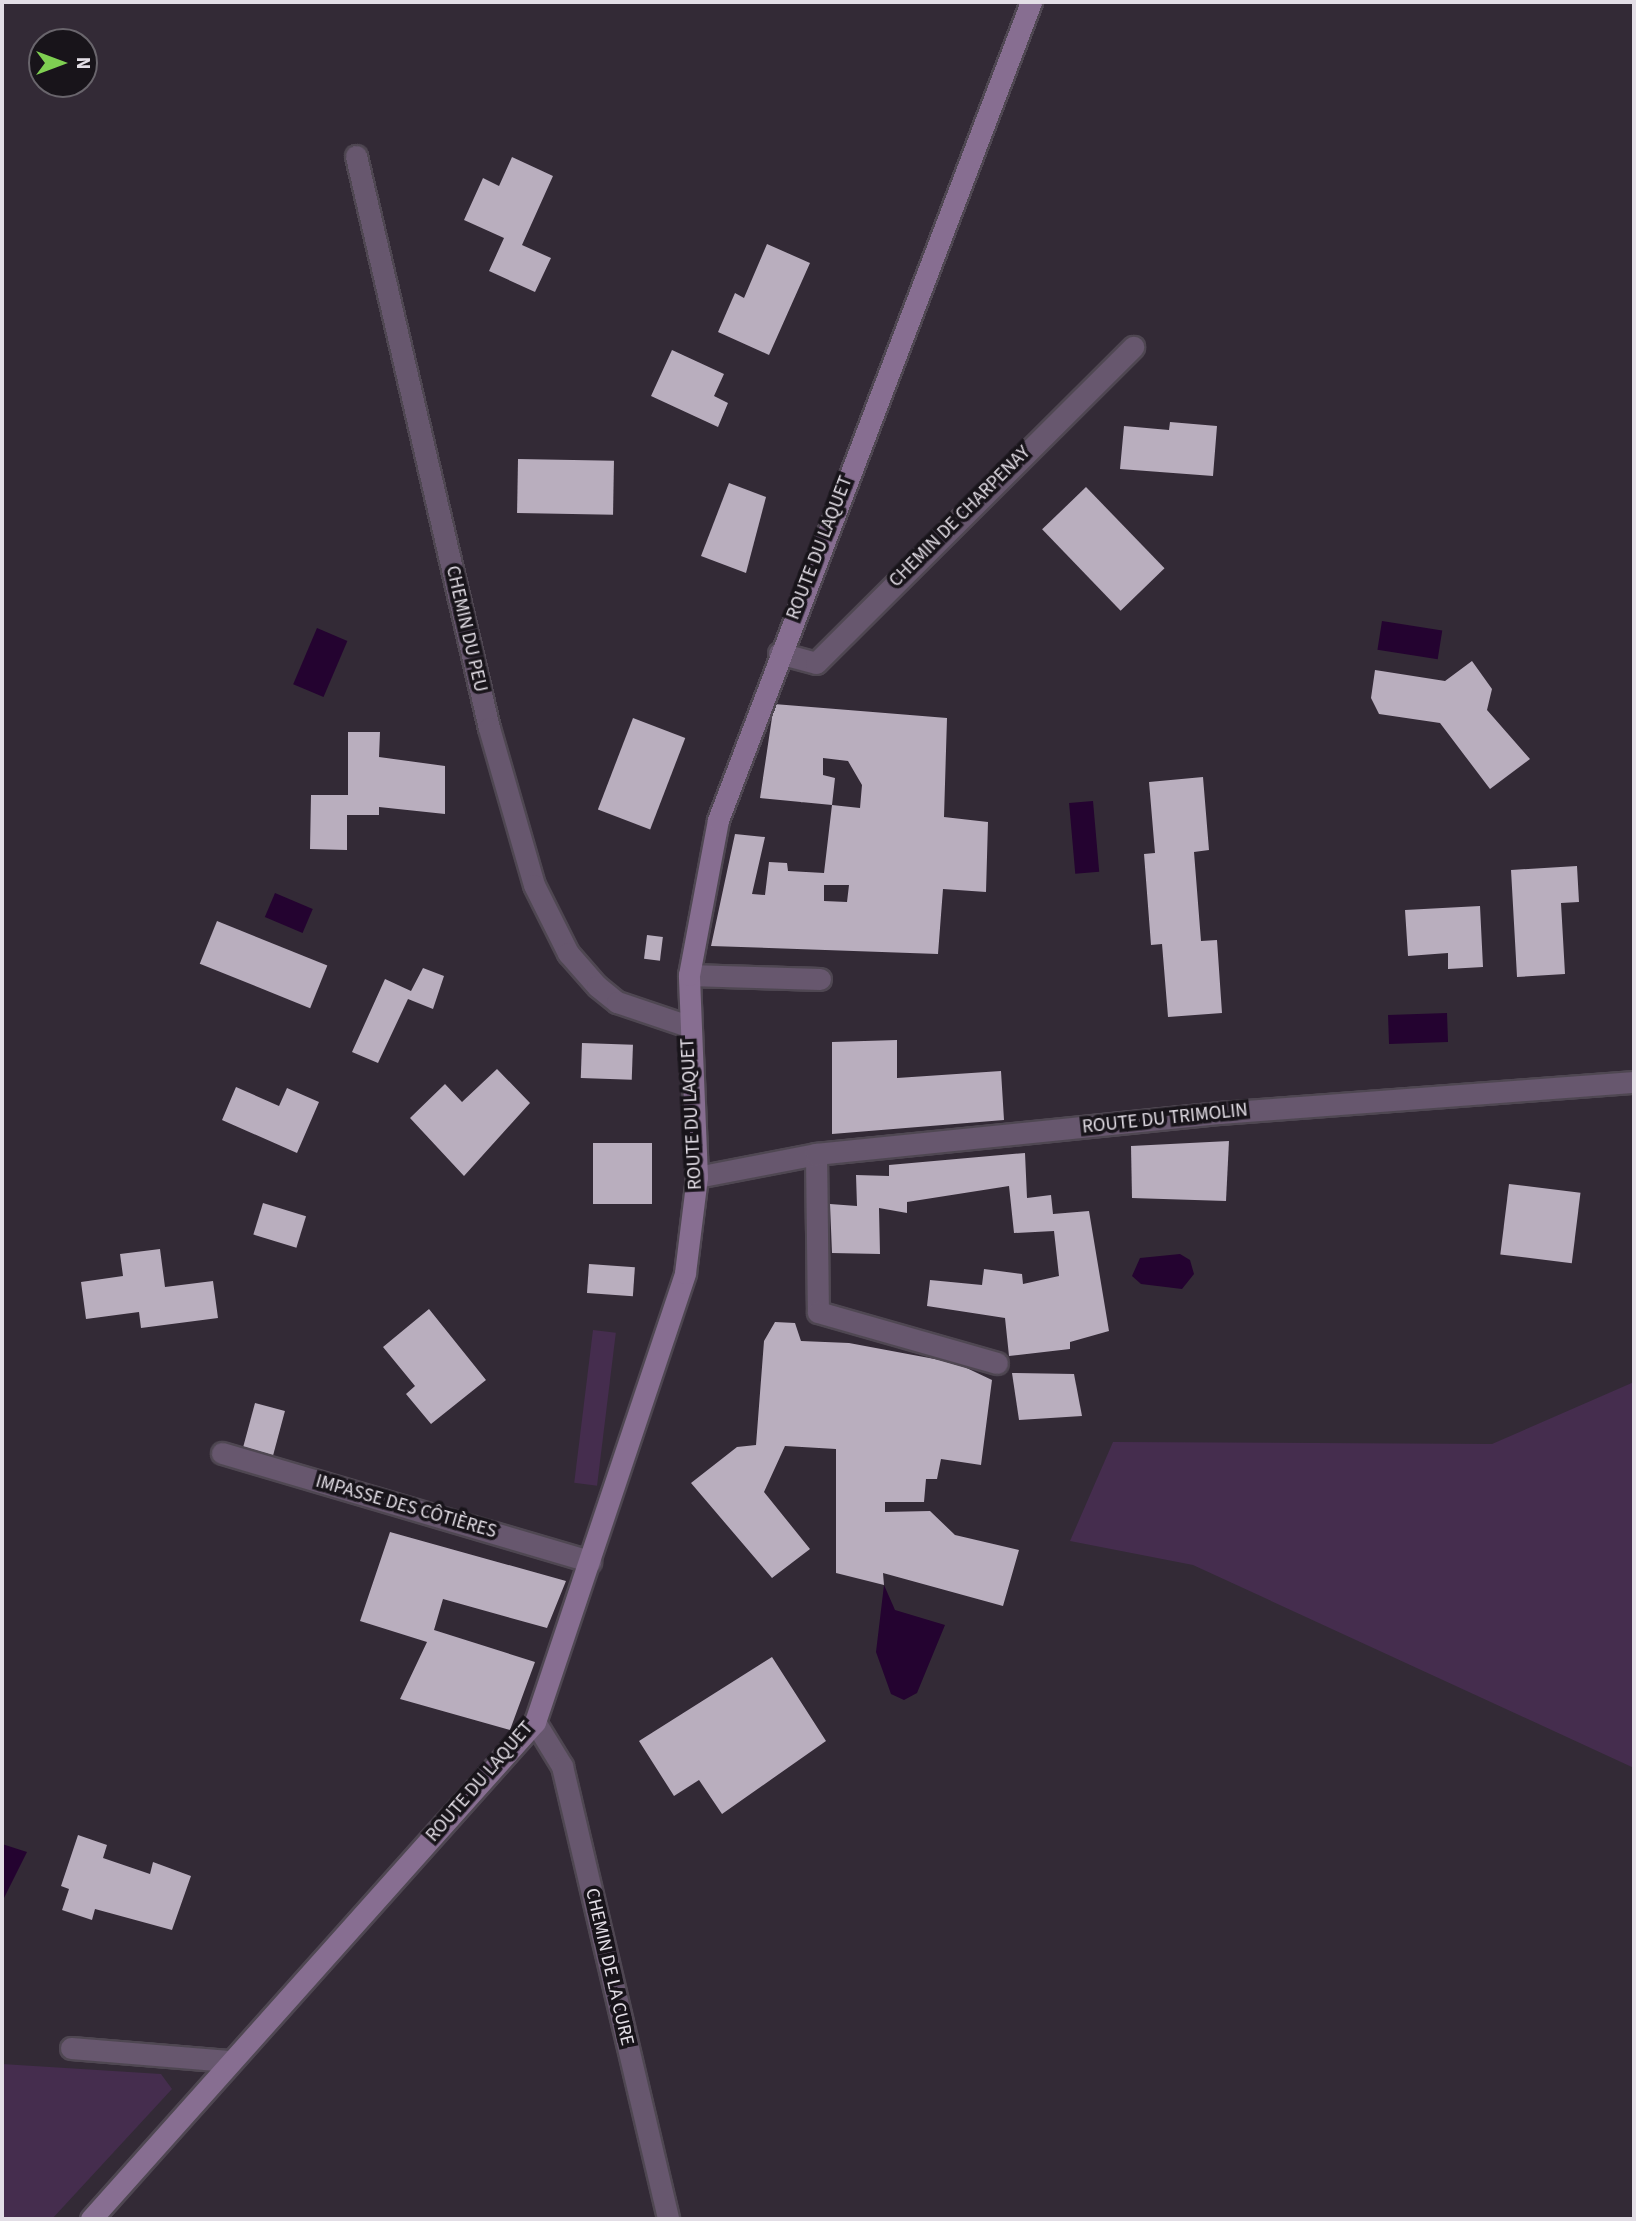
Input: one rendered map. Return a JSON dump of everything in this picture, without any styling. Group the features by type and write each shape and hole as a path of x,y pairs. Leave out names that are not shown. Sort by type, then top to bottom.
{"street":[{"name":"ROUTE DU LAQUET","path":"91,2219 228,2061 535,1722 685,1273 697,1177 688,1026 689,975 718,820 779,653 1031,2"},
{"name":"CHEMIN DU PEU","path":"356,156 486,715 534,886 568,953 597,986 617,1002 688,1026"},
{"name":"CHEMIN DE CHARPENAY","path":"779,653 816,663 1133,347"},
{"path":"689,975 820,979"},
{"name":"ROUTE DU TRIMOLIN","path":"697,1177 816,1154 1220,1113 1634,1082"},
{"path":"816,1154 818,1311 997,1363"},
{"name":"IMPASSE DES CÔTIÈRES","path":"222,1453 590,1561"},
{"name":"CHEMIN DE LA CURE","path":"535,1722 562,1766 668,2219"},
{"path":"71,2048 228,2061"}],"shaded area":[{"path":"1382,621 1442,631 1438,659 1377,650"},
{"path":"317,628 347,641 324,697 293,684"},
{"path":"1093,801 1099,872 1075,874 1069,803"},
{"path":"275,893 313,909 303,933 265,917"},
{"path":"1447,1013 1448,1042 1389,1044 1388,1015"},
{"path":"1180,1254 1190,1260 1194,1274 1182,1289 1141,1284 1132,1276 1140,1258"},
{"path":"593,1330 616,1333 597,1486 574,1483"},
{"path":"1634,1382 1634,1768 1193,1565 1070,1541 1113,1442 1492,1444"},
{"path":"884,1585 895,1610 945,1625 917,1693 904,1700 891,1694 876,1652"},
{"path":"2,1844 27,1852 2,1902"},
{"path":"2,2064 161,2074 172,2089 52,2219 2,2219"}],"building":[{"path":"512,157 553,176 522,245 551,258 535,292 489,271 504,238 464,220 483,178 499,186"},
{"path":"767,244 810,263 769,355 718,332 735,293 744,298"},
{"path":"672,350 724,374 714,396 728,403 718,427 651,396"},
{"path":"1170,422 1217,426 1213,476 1120,469 1124,426 1169,430"},
{"path":"518,459 614,461 613,515 517,513"},
{"path":"729,483 766,497 746,573 701,556"},
{"path":"1086,487 1164,568 1121,611 1042,529"},
{"path":"1472,661 1492,689 1487,710 1530,759 1490,789 1440,723 1379,714 1371,698 1375,670 1445,681"},
{"path":"774,704 947,718 944,817 988,822 986,892 943,889 938,954 711,946 735,834 765,837 752,894 765,895 769,862 787,863 788,871 824,873 832,805 760,798","holes":["823,758 848,761 862,785 860,808 832,805 835,778 823,775","824,885 849,885 847,902 824,901"]},
{"path":"633,718 685,738 650,830 598,809"},
{"path":"348,732 380,732 379,757 445,766 445,814 379,807 379,815 347,815 347,850 310,849 311,795 348,795"},
{"path":"1203,777 1209,850 1194,852 1201,941 1217,940 1222,1013 1168,1017 1162,944 1151,945 1144,854 1155,853 1149,782"},
{"path":"1577,866 1579,902 1561,903 1565,974 1517,977 1511,870"},
{"path":"1480,906 1483,967 1448,969 1448,953 1408,956 1405,910"},
{"path":"217,921 327,966 310,1008 200,964"},
{"path":"647,935 663,937 660,961 644,959"},
{"path":"423,968 444,976 433,1009 408,999 378,1063 352,1052 385,979 411,991"},
{"path":"897,1040 897,1078 1001,1071 1004,1120 832,1134 832,1042"},
{"path":"582,1043 633,1045 632,1080 581,1078"},
{"path":"497,1069 530,1103 464,1176 410,1118 445,1084 462,1102"},
{"path":"236,1087 279,1106 287,1088 319,1102 297,1153 222,1120"},
{"path":"1229,1141 1226,1201 1132,1198 1131,1146"},
{"path":"593,1143 652,1143 652,1204 593,1204"},
{"path":"1025,1153 1027,1198 1051,1195 1053,1214 1089,1211 1109,1331 1070,1342 1070,1349 1009,1356 1005,1318 927,1306 930,1280 982,1285 984,1269 1022,1274 1023,1284 1059,1276 1054,1231 1014,1233 1009,1186 907,1202 907,1213 879,1208 880,1254 832,1253 830,1204 857,1206 856,1175 889,1176 889,1165"},
{"path":"1509,1184 1580,1193 1572,1263 1500,1254"},
{"path":"263,1203 306,1216 296,1248 253,1235"},
{"path":"160,1249 165,1287 213,1281 218,1318 141,1328 139,1312 86,1319 81,1282 123,1276 120,1254"},
{"path":"589,1264 635,1267 633,1296 587,1293"},
{"path":"429,1309 486,1380 431,1424 406,1394 415,1386 383,1347"},
{"path":"775,1322 795,1323 801,1341 849,1343 956,1363 992,1380 981,1465 941,1459 937,1479 926,1479 924,1502 885,1502 885,1512 930,1511 955,1535 1019,1550 1003,1606 883,1573 884,1585 836,1573 836,1449 785,1446 764,1492 810,1549 772,1578 691,1483 737,1447 756,1445 764,1341"},
{"path":"1012,1373 1074,1374 1082,1416 1019,1420"},
{"path":"255,1403 285,1411 273,1457 243,1449"},
{"path":"390,1532 566,1581 547,1628 443,1599 434,1630 535,1662 510,1730 400,1699 427,1642 360,1621"},
{"path":"772,1657 826,1741 722,1814 699,1780 674,1796 639,1741"},
{"path":"78,1835 107,1845 103,1858 150,1874 153,1862 191,1876 172,1930 95,1909 92,1920 62,1910 69,1889 61,1886"}]}
